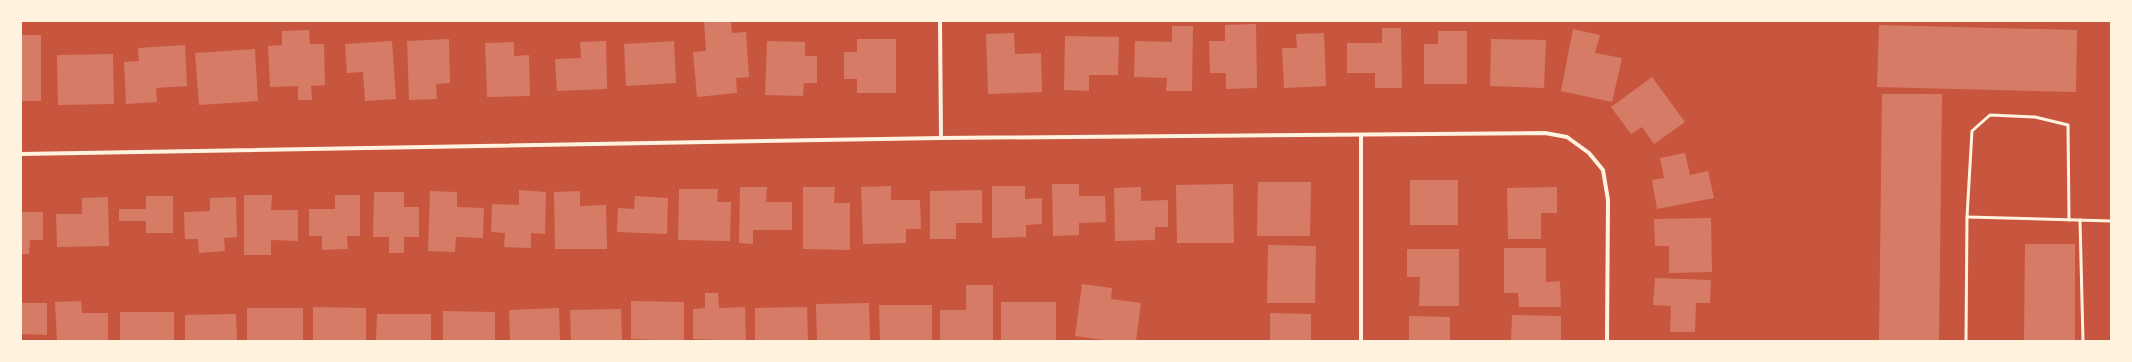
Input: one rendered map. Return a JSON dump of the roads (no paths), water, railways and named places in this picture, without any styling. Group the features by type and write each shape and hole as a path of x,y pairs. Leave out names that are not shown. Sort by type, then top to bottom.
{"street":[{"path":"940,21 941,138"},
{"path":"21,154 941,138 1545,133 1567,137 1589,153 1603,170 1608,200 1607,341"},
{"path":"1361,135 1361,341"}],"lane":[{"path":"1966,341 1967,218 1972,131 1990,115 2035,118 2068,125 2069,220"},
{"path":"1967,218 2111,221"},
{"path":"2080,220 2083,341"}]}
